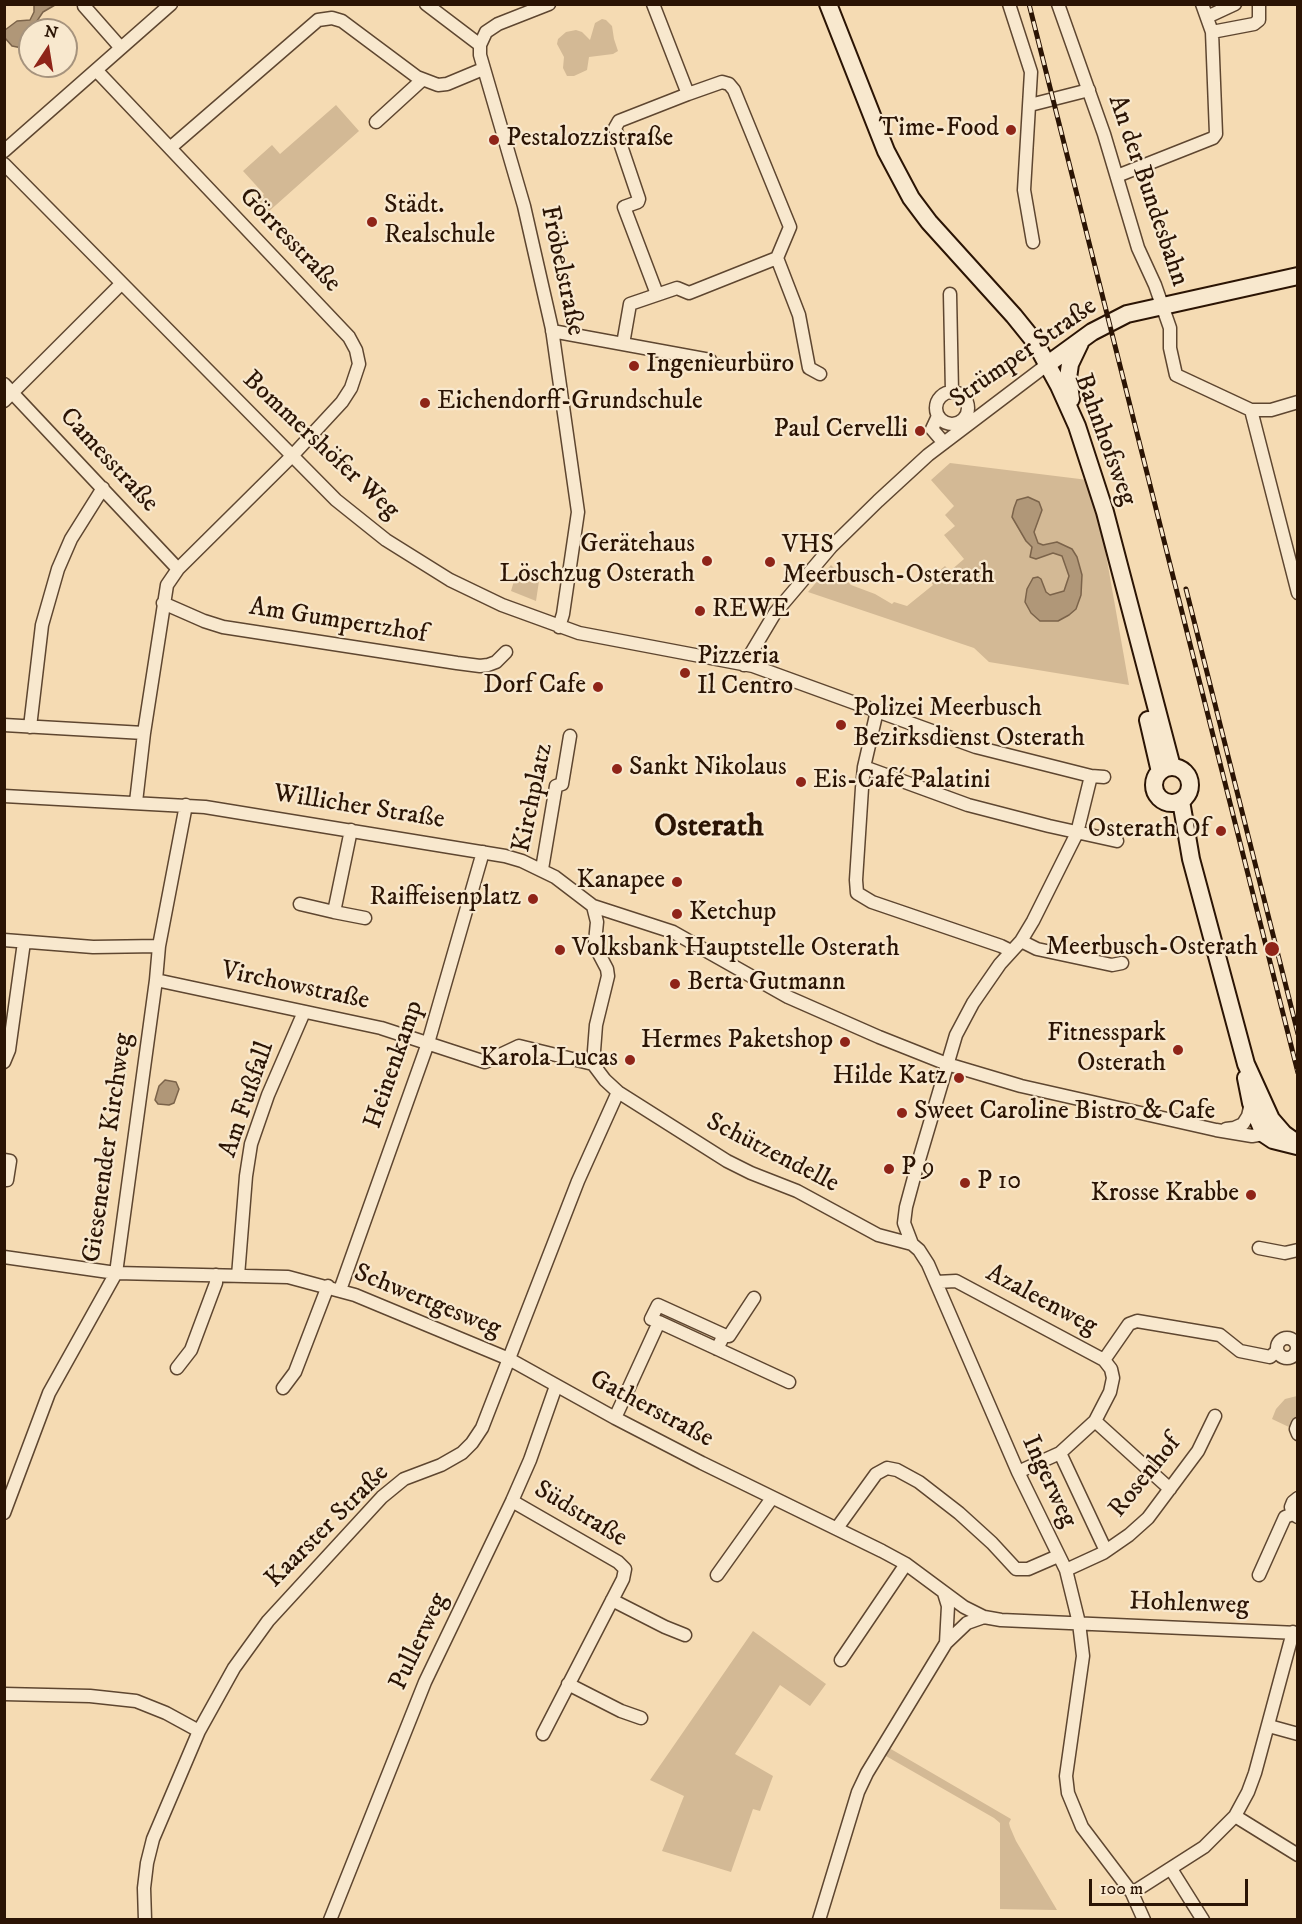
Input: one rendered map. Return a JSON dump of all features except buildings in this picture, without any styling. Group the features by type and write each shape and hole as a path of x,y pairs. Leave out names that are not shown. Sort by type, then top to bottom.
{"main road":[{"name":"Bahnhofsweg","path":"831,9 886,151 911,198 935,230 1014,315 1035,342 1077,426 1105,512 1128,604 1141,687 1166,770"},
{"name":"Strümper Straße","path":"1048,364 1082,339 1116,319 1163,306 1298,276"},
{"path":"1077,426 1068,378 1070,364 1082,339"},
{"path":"1166,770 1180,770 1190,782 1189,791 1176,802 1164,801 1156,793 1155,782 1166,770"},
{"path":"1176,802 1176,823 1191,859 1246,1064 1268,1126"},
{"path":"1246,1064 1246,1079 1251,1103 1268,1126 1284,1134 1298,1145"}],"street":[{"path":"4,151 171,4"},
{"path":"426,4 480,45 486,32 498,24 549,4"},
{"path":"654,4 688,94"},
{"path":"1009,4 1032,72 1024,190 1033,242"},
{"name":"An der Bundesbahn","path":"1058,4 1089,90 1138,248 1170,328 1170,348 1176,375 1251,410"},
{"path":"1117,176 1213,138 1216,134 1218,129 1212,32 1202,4"},
{"path":"1207,17 1235,4"},
{"path":"1212,32 1254,24 1259,20 1259,4"},
{"path":"84,6 121,48"},
{"path":"170,148 318,20 332,18 342,21 422,80 438,85 471,76 483,69"},
{"name":"Fröbelstraße","path":"480,45 483,69 524,206 552,331 578,512 563,614 558,627"},
{"name":"Görresstraße","path":"96,70 349,337 356,350 359,364 351,388 330,416 178,569 167,585 144,733 136,802"},
{"path":"376,122 422,80"},
{"path":"657,294 624,207 638,202 639,199 615,128 619,121 688,94 722,82 729,84 734,90 789,227 777,258 799,315 809,368 820,374"},
{"name":"An der Bundesbahn","path":"1030,105 1089,90"},
{"name":"Bommershöfer Weg","path":"4,164 292,456 353,514 400,550 477,594 558,627 601,638 767,671 976,747 1098,777"},
{"path":"623,344 630,304 677,288 689,293 777,258"},
{"path":"7,392 121,284"},
{"path":"950,294 952,392"},
{"path":"552,331 710,360"},
{"name":"Strümper Straße","path":"744,665 759,637 785,599 831,547 928,455 1048,364"},
{"name":"Camesstraße","path":"7,392 103,488 178,569"},
{"path":"959,393 967,400 967,415 960,423 945,423 938,416 937,401 944,394 959,393"},
{"path":"1298,402 1271,410 1251,410 1298,593"},
{"path":"938,416 932,429 944,443"},
{"path":"30,727 42,625 58,569 71,539 103,488"},
{"name":"Am Gumpertzhof","path":"163,603 185,614 223,627 434,660 480,666 496,662 506,652"},
{"path":"877,711 864,767 857,893 872,902 1011,951"},
{"path":"4,725 144,733"},
{"name":"Kirchplatz","path":"542,869 555,786 562,784 570,735"},
{"path":"864,767 968,805 1117,842"},
{"name":"Ingerweg","path":"1098,777 1077,833 1033,921 1021,941 991,976 962,1020 947,1064 906,1207 904,1222 912,1244 928,1264 1018,1472 1066,1570 1079,1623 1083,1656 1066,1776 1068,1793 1082,1827 1132,1893 1144,1920"},
{"name":"Willicher Straße","path":"4,796 136,802 223,809 514,858 542,869 568,885 593,906 686,938 788,997 947,1064 987,1077 1246,1136 1268,1126"},
{"name":"Giesenender Kirchweg","path":"4,1513 49,1394 116,1273 159,946 186,805"},
{"path":"334,912 351,830"},
{"name":"Heinenkamp","path":"334,1288 428,1043 483,852"},
{"path":"300,904 365,918"},
{"path":"593,906 597,922 595,942 608,976 596,1025 593,1064"},
{"path":"4,940 93,946 159,946"},
{"path":"1021,941 1038,949 1112,965 1122,963"},
{"path":"4,1062 9,1050 24,942"},
{"name":"Virchowstraße","path":"156,980 381,1028 485,1062 519,1046 593,1064"},
{"name":"Am Fußfall","path":"238,1276 246,1176 251,1144 268,1095 304,1012"},
{"name":"Schützendelle","path":"593,1064 618,1092 732,1164 797,1191 878,1235 912,1244"},
{"name":"Kaarster Straße","path":"145,1920 144,1888 153,1839 200,1731 234,1668 268,1621 382,1497 404,1479 441,1465 462,1453 482,1428 578,1181 618,1092"},
{"path":"1216,1130 1234,1128 1243,1124 1248,1116 1251,1103"},
{"path":"4,1160 10,1161 7,1180 4,1180"},
{"path":"1259,1248 1286,1253 1298,1250"},
{"name":"Schwertgesweg","path":"4,1257 116,1273 288,1276 334,1288 509,1359"},
{"path":"177,1368 190,1350 216,1283 216,1275"},
{"name":"Azaleenweg","path":"936,1282 956,1281 1104,1360 1129,1324 1137,1321 1220,1335 1240,1351 1270,1357 1277,1351"},
{"name":"Schwertgesweg","path":"283,1388 295,1372 334,1288"},
{"path":"754,1298 729,1336 658,1305 651,1319 789,1382"},
{"path":"615,1418 659,1322"},
{"path":"717,1349 724,1335"},
{"name":"Gatherstraße","path":"509,1359 615,1418 906,1564 964,1607 984,1617 1001,1620 1079,1623"},
{"path":"1018,1472 1060,1453 1095,1420 1110,1392 1113,1378 1111,1369 1104,1360"},
{"name":"Pullerweg","path":"330,1920 425,1682 512,1501 530,1460 556,1386"},
{"name":"Rosenhof","path":"1066,1570 1106,1551 1148,1518 1198,1451 1215,1416"},
{"path":"1095,1420 1170,1489"},
{"path":"1298,1424 1298,1434"},
{"path":"1060,1453 1106,1551"},
{"path":"837,1528 876,1474 887,1468 897,1470 919,1482 959,1513 1016,1569 1028,1569 1058,1556"},
{"path":"717,1575 772,1498"},
{"path":"1259,1575 1285,1517 1295,1516 1292,1504 1298,1498"},
{"name":"Südstraße","path":"512,1501 618,1562 626,1569 623,1579 543,1734"},
{"path":"841,1660 906,1564"},
{"path":"944,1593 948,1606 946,1642"},
{"path":"612,1600 685,1635"},
{"path":"819,1920 858,1792 867,1773 946,1642 967,1623 984,1617"},
{"name":"Hohlenweg","path":"1079,1623 1295,1632"},
{"path":"1132,1893 1204,1847 1235,1816 1248,1792 1295,1632"},
{"path":"568,1684 621,1711 641,1718"},
{"path":"4,1694 90,1695 136,1701 166,1713 200,1731"},
{"path":"1269,1726 1298,1734"},
{"path":"1235,1816 1298,1855"},
{"path":"1171,1869 1203,1920"}],"shaded area":[{"path":"34,5 55,5 43,12 39,18 31,18"},
{"path":"602,19 612,26 618,51 613,54 589,57 587,70 574,76 567,76 563,68 564,57 557,44 558,39 566,32 576,30 582,32 590,40 595,23"},
{"path":"17,21 18,47 12,46 5,38 5,30"},
{"path":"336,105 359,131 267,213 256,201 264,194 243,171 272,145 280,154"},
{"path":"950,463 1088,480 1099,515 1129,685 989,662 974,648 808,592 831,565 851,585 875,594 892,604 894,602 907,606 933,585 929,579 945,566 950,571 964,559 944,535 955,526 945,515 954,506 931,480"},
{"path":"1028,497 1039,502 1042,510 1034,532 1038,543 1043,545 1057,542 1072,549 1082,575 1081,595 1076,609 1058,621 1040,621 1031,613 1025,602 1027,589 1033,578 1041,579 1046,592 1050,595 1064,591 1069,576 1062,556 1053,553 1036,559 1030,557 1032,547 1012,517 1017,500"},
{"path":"519,578 539,581 536,601 511,591 514,581"},
{"path":"165,1080 176,1082 179,1089 174,1103 169,1105 158,1104 155,1100 159,1086"},
{"path":"1297,1396 1297,1415 1291,1428 1272,1419 1276,1409 1285,1399"},
{"path":"753,1631 826,1684 810,1706 780,1685 735,1754 773,1776 760,1811 753,1809 731,1872 662,1851 684,1796 650,1780"},
{"path":"884,1745 1011,1819 1009,1823 1016,1841 1057,1910 1000,1909 1000,1823 879,1752"}],"railway":[{"path":"1029,4 1298,1073"},
{"path":"1186,589 1298,1034"}],"place":[{"name":"Time-Food","path":"1011,130"},
{"name":"Pestalozzistraße","path":"494,140"},
{"name":"Städt. Realschule","path":"372,222"},
{"name":"Ingenieurbüro","path":"634,366"},
{"name":"Eichendorff-Grundschule","path":"425,403"},
{"name":"Paul Cervelli","path":"920,431"},
{"name":"Gerätehaus Löschzug Osterath","path":"707,561"},
{"name":"VHS Meerbusch-Osterath","path":"770,562"},
{"name":"REWE","path":"700,611"},
{"name":"Pizzeria Il Centro","path":"685,673"},
{"name":"Dorf Cafe","path":"598,687"},
{"name":"Polizei Meerbusch Bezirksdienst Osterath","path":"841,725"},
{"name":"Sankt Nikolaus","path":"617,769"},
{"name":"Eis-Café Palatini","path":"801,782"},
{"name":"Osterath Of","path":"1221,831"},
{"name":"Kanapee","path":"677,882"},
{"name":"Raiffeisenplatz","path":"533,899"},
{"name":"Ketchup","path":"677,914"},
{"name":"Meerbusch-Osterath","path":"1272,949"},
{"name":"Volksbank Hauptstelle Osterath","path":"560,950"},
{"name":"Berta Gutmann","path":"675,984"},
{"name":"Hermes Paketshop","path":"845,1042"},
{"name":"Fitnesspark Osterath","path":"1178,1050"},
{"name":"Karola Lucas","path":"630,1060"},
{"name":"Hilde Katz","path":"959,1078"},
{"name":"Sweet Caroline Bistro & Cafe","path":"902,1113"},
{"name":"P 9","path":"889,1169"},
{"name":"P 10","path":"965,1183"},
{"name":"Krosse Krabbe","path":"1251,1195"}],"district":[{"name":"Osterath","path":"709,828"}]}
